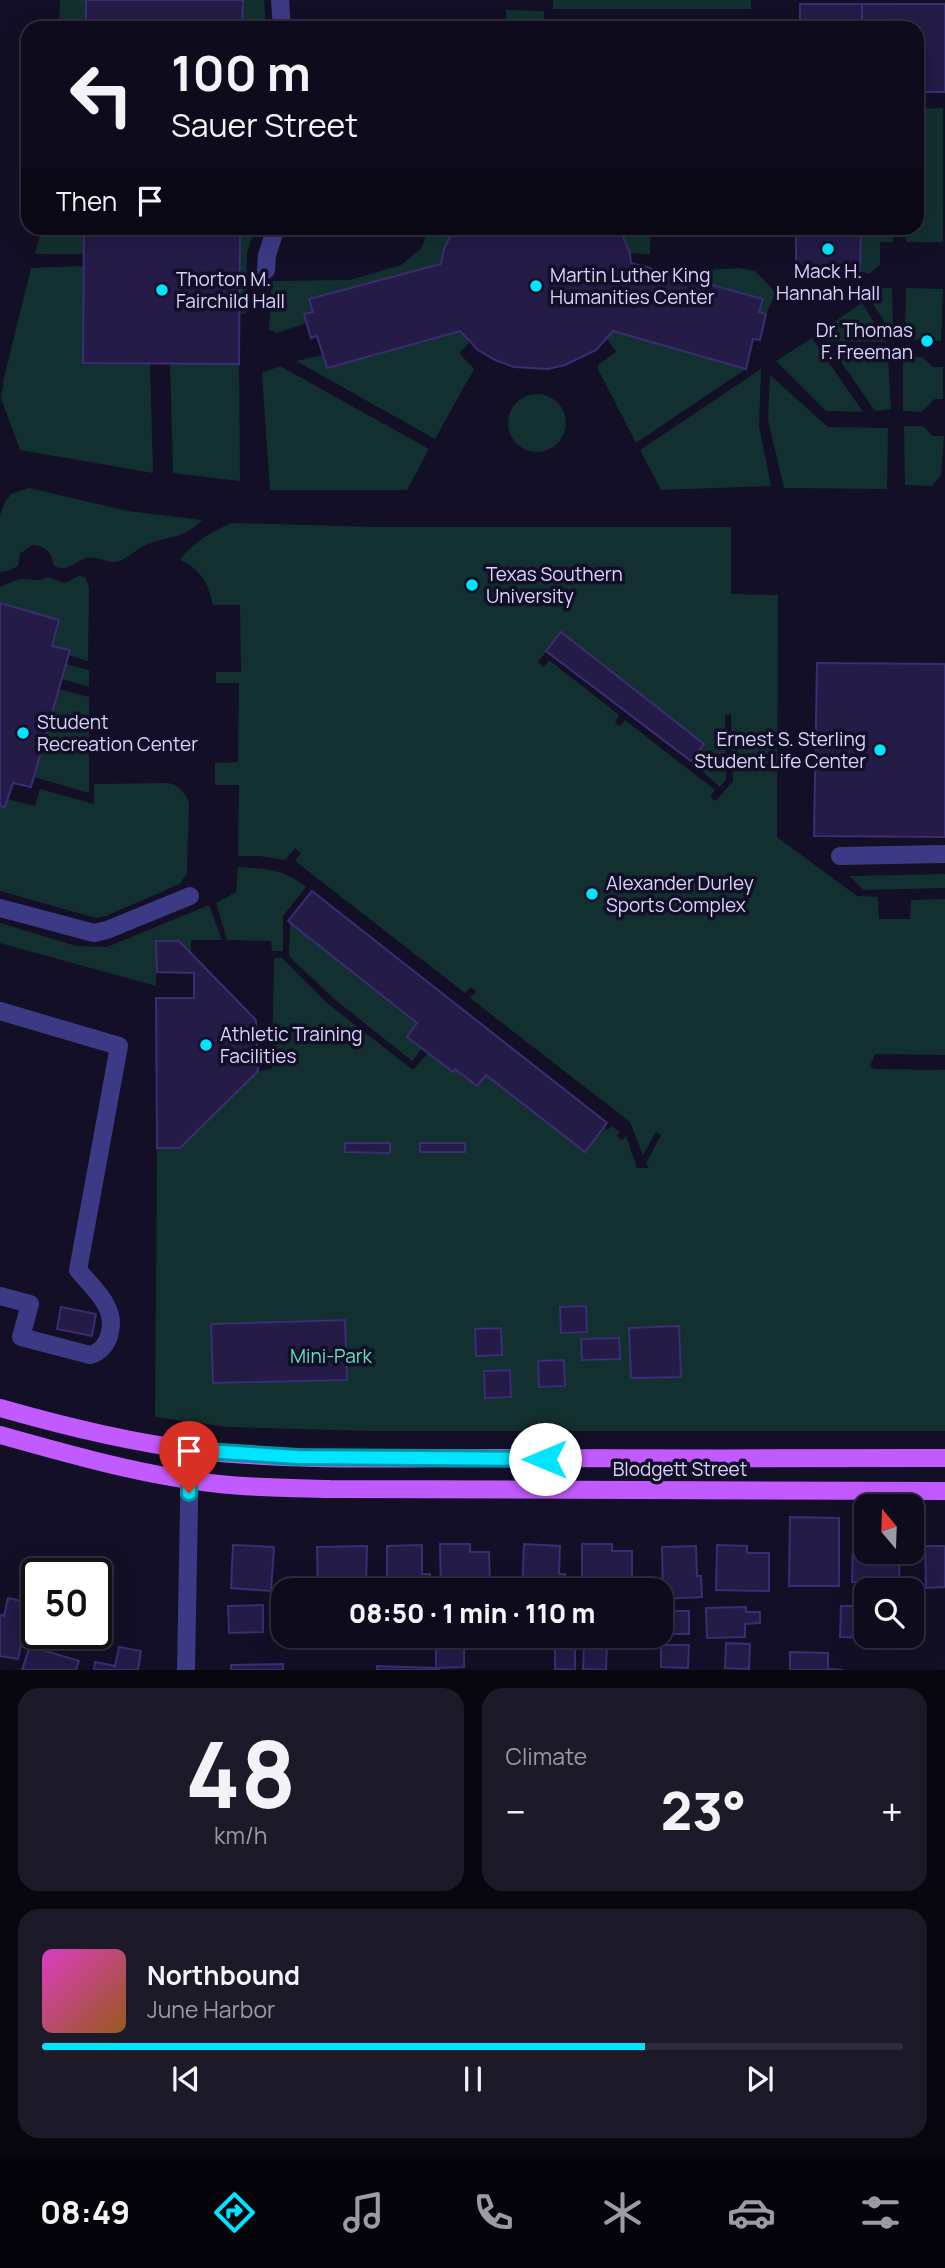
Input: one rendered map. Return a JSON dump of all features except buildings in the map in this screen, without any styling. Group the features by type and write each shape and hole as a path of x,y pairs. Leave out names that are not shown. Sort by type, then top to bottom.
{"main road":[{"name":"Blodgett Street","path":"0,1408 71,1428 190,1450 298,1457 945,1458"},
{"name":"Blodgett Street","path":"0,1435 72,1455 218,1484 288,1488 945,1490"},
{"path":"571,1489 572,1459"}],"street":[{"path":"280,0 282,21"},
{"path":"265,270 274,235"},
{"path":"840,856 945,854"},
{"path":"0,908 94,933 190,896"},
{"path":"0,1011 119,1046 78,1270 106,1305 111,1328 107,1343 90,1356 21,1337 30,1304 0,1296"},
{"path":"186,1670 190,1450"}],"green space":[{"path":"60,0 86,0 86,21 59,21"},
{"path":"243,0 264,0 266,21 242,21"},
{"path":"553,0 751,0 751,9 553,9"},
{"path":"506,10 544,11 544,21 506,21"},
{"path":"943,108 943,242 906,242 906,235 924,235 924,109"},
{"path":"40,235 84,235 84,254 35,254"},
{"path":"240,235 253,235 247,253 246,313 240,314"},
{"path":"427,235 451,235 441,264 309,299 313,312 304,314 307,323 277,333 269,330 272,281 350,280 401,265 421,249"},
{"path":"622,235 650,235 650,254 630,253"},
{"path":"861,235 893,235 893,242 880,242 880,265 869,274 860,271"},
{"path":"84,266 150,363 153,473 20,450 1,398 31,268"},
{"path":"739,268 755,271 776,293 766,314 759,312 763,299 665,273"},
{"path":"884,288 892,288 893,335 869,298"},
{"path":"906,288 943,289 941,341 905,339"},
{"path":"862,303 886,342 827,341 819,332"},
{"path":"460,331 469,343 459,353 474,369 435,439 296,361 323,355 328,368"},
{"path":"613,331 746,369 636,443 598,369 598,365 616,352 607,339"},
{"path":"812,338 863,412 826,411 776,361"},
{"path":"835,353 888,357 891,409 875,411"},
{"path":"903,357 922,357 933,367 943,367 943,399 935,399 921,412 903,411"},
{"path":"170,363 239,364 240,481 173,473"},
{"path":"280,366 429,449 407,490 270,490 262,373"},
{"path":"761,369 759,426 771,486 661,490 640,450"},
{"path":"770,375 828,427 888,428 887,489 784,488 768,420"},
{"path":"537,394 558,402 566,423 558,444 537,452 516,444 508,423 516,402"},
{"path":"904,426 923,426 933,436 944,436 941,475 932,486 905,485"},
{"path":"29,488 128,511 202,520 189,531 144,546 116,562 88,558 59,568 54,566 48,551 32,545 20,554 18,566 0,572 0,515 11,494"},
{"name":"Mini-Park","path":"232,523 377,527 731,527 731,594 778,595 777,837 857,896 878,897 879,919 910,919 911,900 945,899 945,1055 875,1054 870,1066 874,1069 945,1070 945,1431 370,1431 229,1427 155,1417 157,1148 180,1148 258,1071 272,1069 274,958 282,958 327,1003 413,1070 428,1053 452,1072 455,1069 477,1086 486,1075 584,1152 604,1127 607,1130 611,1126 620,1132 617,1136 622,1140 626,1136 637,1168 649,1168 646,1163 661,1135 656,1132 643,1155 630,1122 470,998 476,991 471,987 465,993 295,861 301,853 295,848 285,860 238,856 239,785 215,785 215,763 238,762 239,683 216,683 216,672 241,672 240,605 213,605 202,578 180,560 197,542","holes":["561,633 704,744 691,761 720,787 726,779 725,715 731,714 733,781 716,801 710,797 715,790 625,720 620,726 615,723 619,715 549,660 544,667 538,662"]},
{"path":"79,576 85,577 89,587 88,661 68,655 70,650 52,646 59,620 0,603 0,587 15,581 48,577 65,583"},
{"path":"66,664 89,670 89,687 62,679"},
{"path":"59,689 89,697 89,793 34,777"},
{"path":"168,783 181,790 189,803 187,873 180,884 96,918 0,891 0,806 7,799 35,806 40,789 94,804 94,784"},
{"path":"238,867 282,873 306,887 283,916 283,951 272,951 271,941 227,940 216,903 236,892"},
{"path":"945,874 945,888 864,890 849,876"},
{"path":"209,905 222,940 191,940 191,953 179,941 156,941 156,986 0,943 0,923 76,946 107,947"},
{"path":"290,923 417,1023 407,1037 422,1048 412,1061 333,998 289,956"}],"place":[{"name":"Mack H. Hannah Hall","path":"828,249"},
{"name":"Martin Luther King Humanities Center","path":"536,286"},
{"name":"Thorton M. Fairchild Hall","path":"162,290"},
{"name":"Dr. Thomas F. Freeman","path":"927,341"},
{"name":"Texas Southern University","path":"472,585"},
{"name":"Student Recreation Center","path":"23,733"},
{"name":"Ernest S. Sterling Student Life Center","path":"880,750"},
{"name":"Alexander Durley Sports Complex","path":"592,894"},
{"name":"Athletic Training Facilities","path":"206,1045"}],"route":[{"path":"189,1493 190,1450 298,1457 545,1459"}]}
